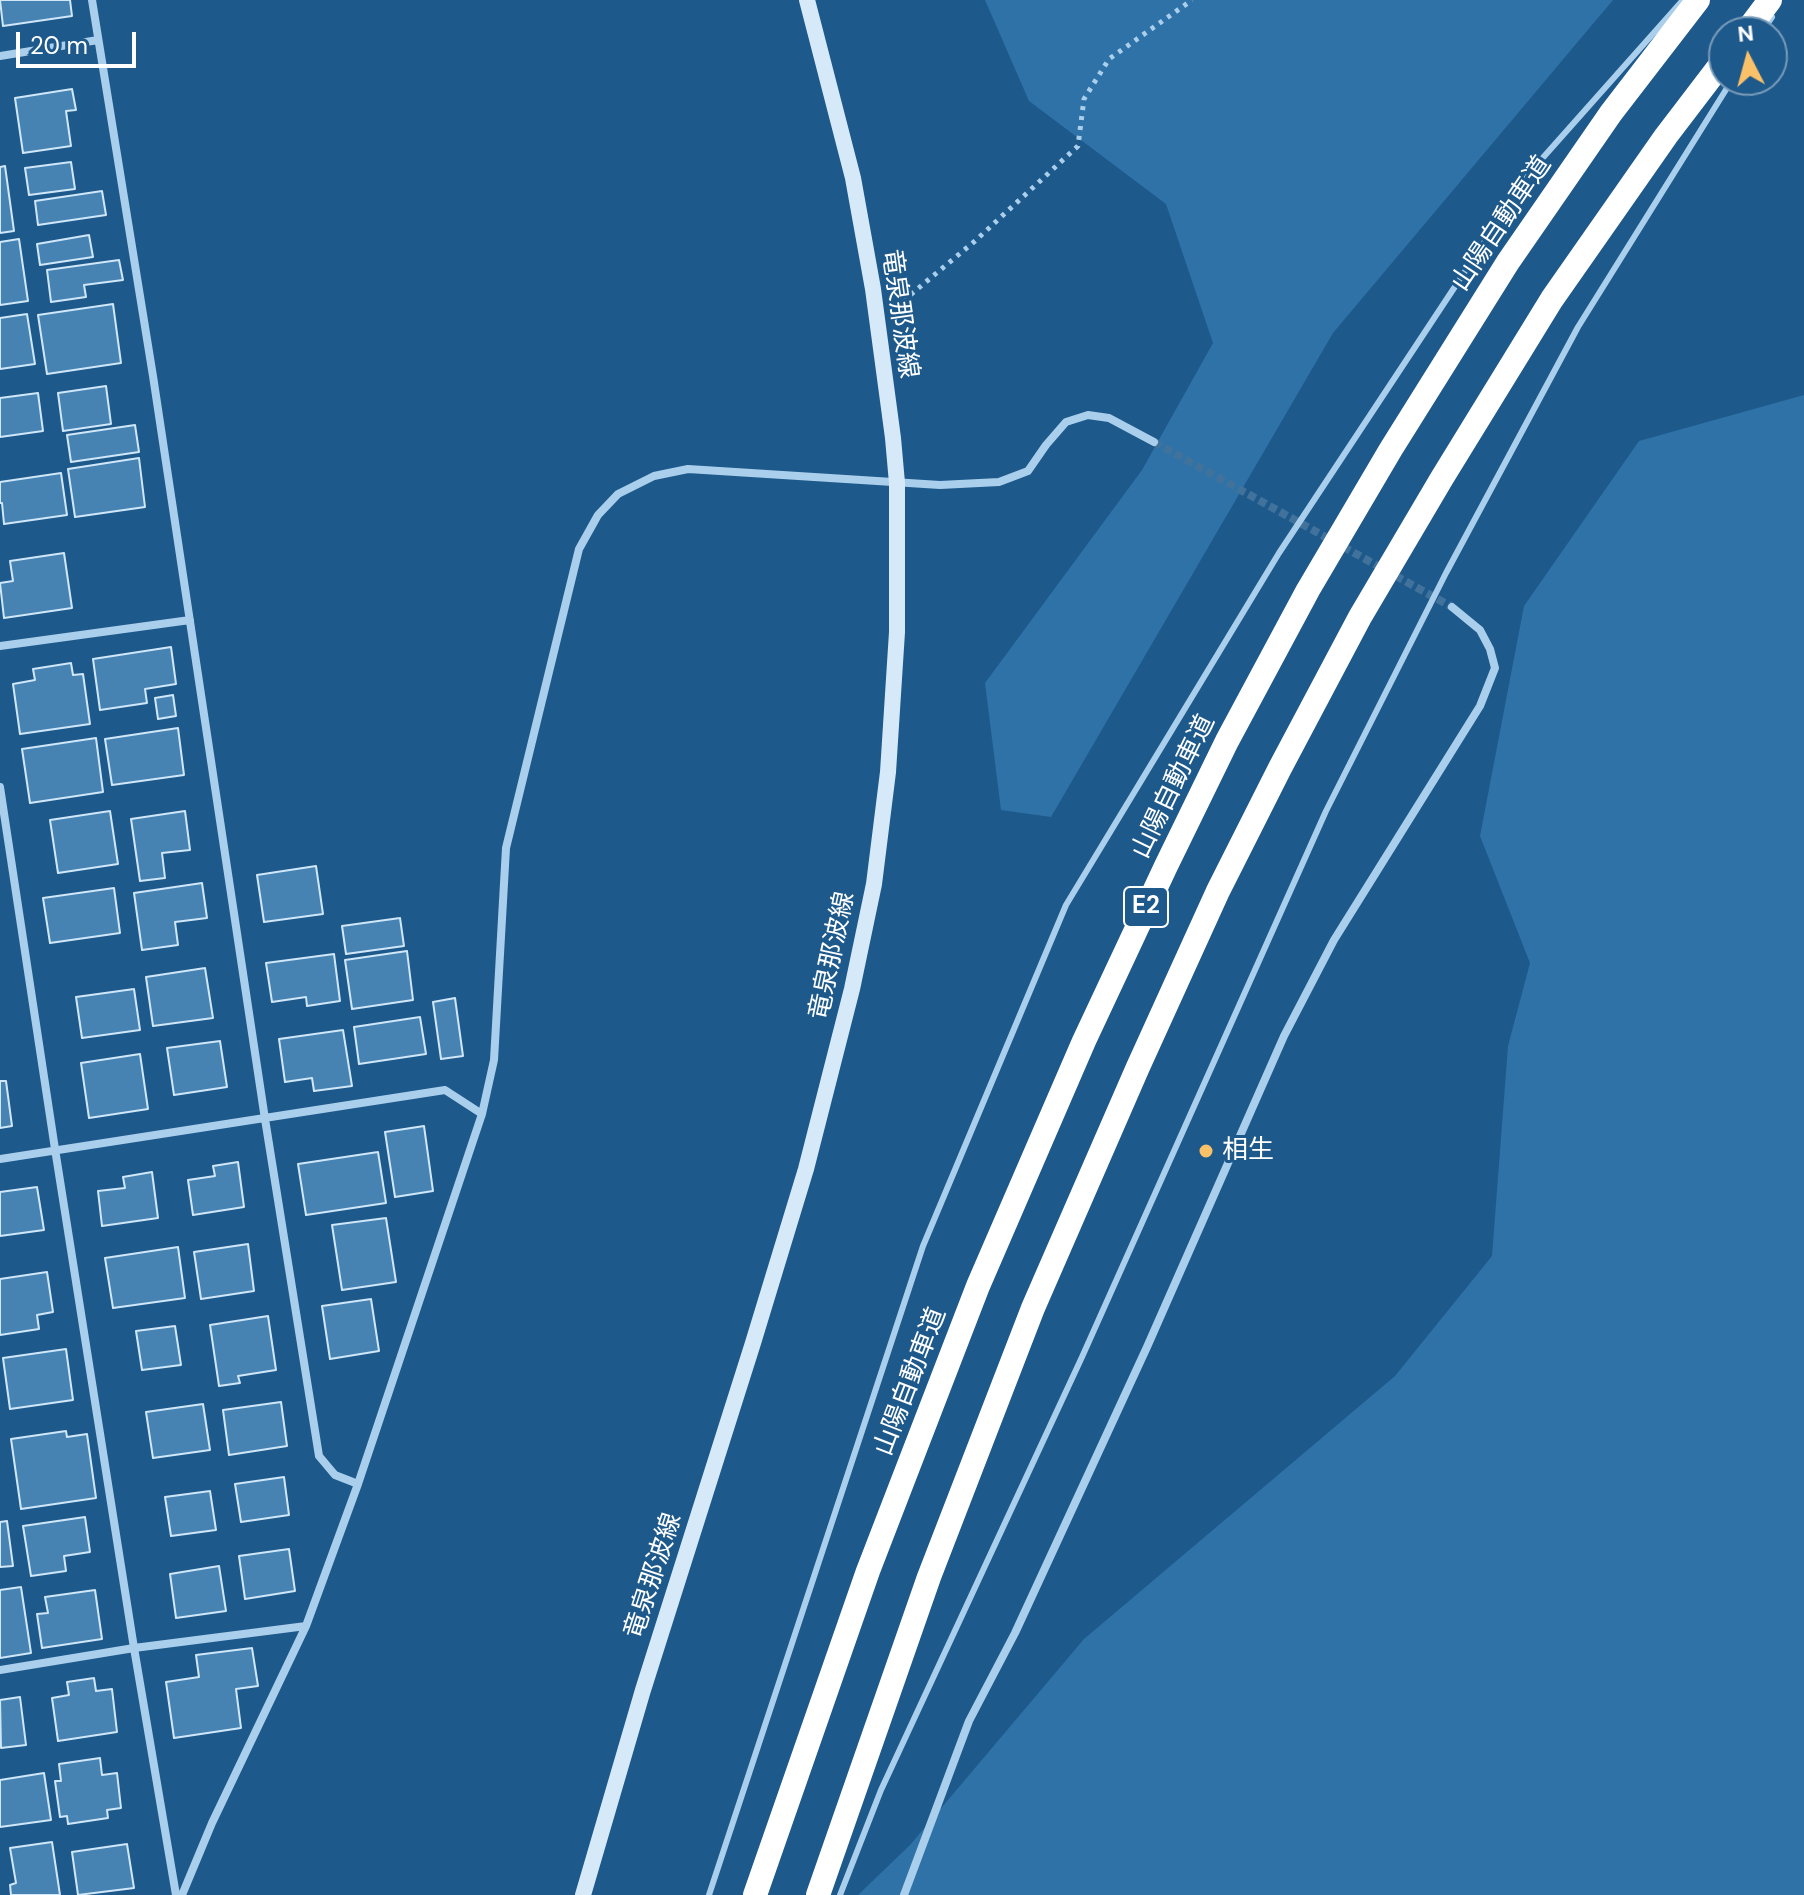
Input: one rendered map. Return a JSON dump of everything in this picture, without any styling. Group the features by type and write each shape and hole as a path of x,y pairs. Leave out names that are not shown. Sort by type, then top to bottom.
{"highway":[{"name":"山陽自動車道","path":"755,1895 868,1571 978,1286 1084,1041 1227,741 1308,590 1391,449 1508,262 1611,113 1698,0"},
{"name":"E2","path":"818,1895 929,1577 1028,1322 1218,891 1360,617 1442,478 1552,299 1708,81"}],"main road":[{"name":"竜泉那波線","path":"583,1895 643,1690 797,1198 852,989 874,884 888,772 897,632 897,483 878,322 853,178 807,0"}],"street":[{"path":"92,0 151,360 319,1456 335,1475 358,1484"},
{"path":"0,56 98,40"},
{"path":"179,1895 306,1626 358,1484 482,1114 494,1060 506,848 579,549 598,515 618,494 654,476 688,469 940,485 999,482 1028,471 1066,422 1088,415 1109,418 1154,442"},
{"path":"904,1895 969,1721 1015,1633 1121,1403 1284,1036 1334,940 1480,706 1495,668 1490,649 1480,630 1452,607"},
{"path":"0,646 190,620"},
{"path":"0,787 134,1648 179,1895"},
{"path":"0,1159 445,1090 482,1114"},
{"path":"0,1670 134,1648 306,1626"}],"lane":[{"path":"709,1895 923,1246 1066,905 1279,553 1532,170 1683,0"},
{"path":"840,1895 881,1790 1082,1357 1326,811 1446,573 1578,327 1722,96"}],"path":[{"path":"878,322 975,241 1078,146 1084,99 1109,59 1192,0"}],"shaded area":[{"path":"985,0 1613,0 1333,333 1051,817 1001,810 985,683 1142,470 1213,343 1166,204 1029,101"},
{"path":"1804,395 1804,1895 858,1895 910,1845 1084,1639 1395,1376 1492,1256 1508,1046 1530,963 1480,836 1524,606 1639,441"}],"building":[{"path":"0,0 70,0 72,16 3,26"},
{"path":"72,89 76,110 66,111 71,146 23,153 15,98"},
{"path":"71,162 75,189 29,195 25,168"},
{"path":"5,166 14,231 0,233 0,167"},
{"path":"102,191 106,215 38,225 35,201"},
{"path":"89,235 93,257 40,265 37,244"},
{"path":"19,239 28,301 0,305 0,242"},
{"path":"119,260 123,280 84,285 86,297 51,302 47,270"},
{"path":"113,304 121,363 47,374 38,315"},
{"path":"27,314 35,364 0,369 0,318"},
{"path":"106,386 111,424 63,431 58,393"},
{"path":"38,393 43,431 0,437 0,398"},
{"path":"135,425 139,452 71,462 67,435"},
{"path":"139,458 145,507 75,517 68,469"},
{"path":"61,473 67,515 4,524 0,482"},
{"path":"64,553 72,608 4,618 0,583 13,581 10,561"},
{"path":"171,647 176,684 145,689 147,703 100,710 93,659"},
{"path":"71,663 73,675 83,674 90,724 20,734 13,684 35,680 33,669"},
{"path":"173,695 176,716 158,719 155,698"},
{"path":"178,728 184,775 112,785 105,739"},
{"path":"96,738 103,792 30,803 22,749"},
{"path":"110,811 118,864 58,873 50,820"},
{"path":"185,811 190,850 162,853 165,878 140,881 131,819"},
{"path":"316,866 323,914 264,922 257,875"},
{"path":"202,883 207,918 175,922 178,945 142,950 134,893"},
{"path":"114,888 120,933 50,943 43,898"},
{"path":"400,918 404,946 346,954 342,926"},
{"path":"407,951 413,1000 352,1009 345,960"},
{"path":"334,954 340,1001 307,1006 306,997 272,1002 266,963"},
{"path":"205,968 213,1018 153,1026 146,977"},
{"path":"134,989 140,1030 82,1038 76,997"},
{"path":"455,998 463,1056 441,1059 433,1002"},
{"path":"420,1017 426,1054 359,1064 354,1027"},
{"path":"343,1030 352,1086 314,1091 312,1078 285,1082 279,1039"},
{"path":"220,1041 227,1087 174,1095 167,1048"},
{"path":"140,1054 148,1109 89,1118 81,1063"},
{"path":"0,1081 6,1081 12,1126 0,1128"},
{"path":"424,1126 433,1191 395,1197 385,1132"},
{"path":"378,1152 386,1203 306,1215 298,1164"},
{"path":"238,1162 244,1207 193,1215 188,1180 215,1176 213,1166"},
{"path":"152,1172 158,1218 102,1226 98,1191 125,1188 123,1177"},
{"path":"37,1187 44,1230 0,1236 0,1192"},
{"path":"386,1218 396,1282 342,1290 332,1225"},
{"path":"248,1244 254,1291 201,1299 194,1252"},
{"path":"178,1247 185,1298 113,1308 105,1258"},
{"path":"47,1272 53,1312 37,1315 39,1329 0,1335 0,1279"},
{"path":"371,1299 379,1351 330,1359 322,1306"},
{"path":"268,1316 276,1370 238,1376 240,1383 219,1386 210,1325"},
{"path":"175,1326 181,1365 142,1370 136,1331"},
{"path":"66,1349 73,1400 10,1409 3,1358"},
{"path":"281,1402 287,1446 229,1455 223,1410"},
{"path":"203,1404 210,1450 153,1458 146,1412"},
{"path":"66,1431 67,1437 87,1434 96,1498 21,1509 11,1439"},
{"path":"284,1477 289,1515 241,1522 235,1484"},
{"path":"210,1491 216,1530 171,1536 165,1497"},
{"path":"85,1517 90,1552 64,1556 66,1571 31,1576 23,1526"},
{"path":"7,1521 13,1566 0,1567 0,1522"},
{"path":"289,1549 295,1591 245,1599 239,1556"},
{"path":"219,1566 226,1611 176,1618 170,1574"},
{"path":"21,1587 31,1653 0,1658 0,1590"},
{"path":"95,1590 102,1639 42,1648 37,1614 48,1613 45,1597"},
{"path":"252,1648 258,1686 236,1689 241,1728 174,1738 166,1682 199,1677 196,1655"},
{"path":"94,1678 96,1691 112,1689 117,1732 58,1741 52,1698 69,1695 67,1682"},
{"path":"20,1697 26,1745 1,1748 0,1700"},
{"path":"100,1758 102,1775 117,1773 121,1808 107,1810 108,1818 68,1824 67,1816 60,1817 55,1781 61,1781 59,1764"},
{"path":"44,1773 51,1820 0,1827 0,1780"},
{"path":"52,1842 60,1895 11,1895 10,1885 16,1883 10,1848"},
{"path":"127,1844 134,1888 78,1895 72,1852"}],"tunnel":[{"path":"1154,442 1452,607"}],"place":[{"name":"相生","path":"1206,1151"}]}
